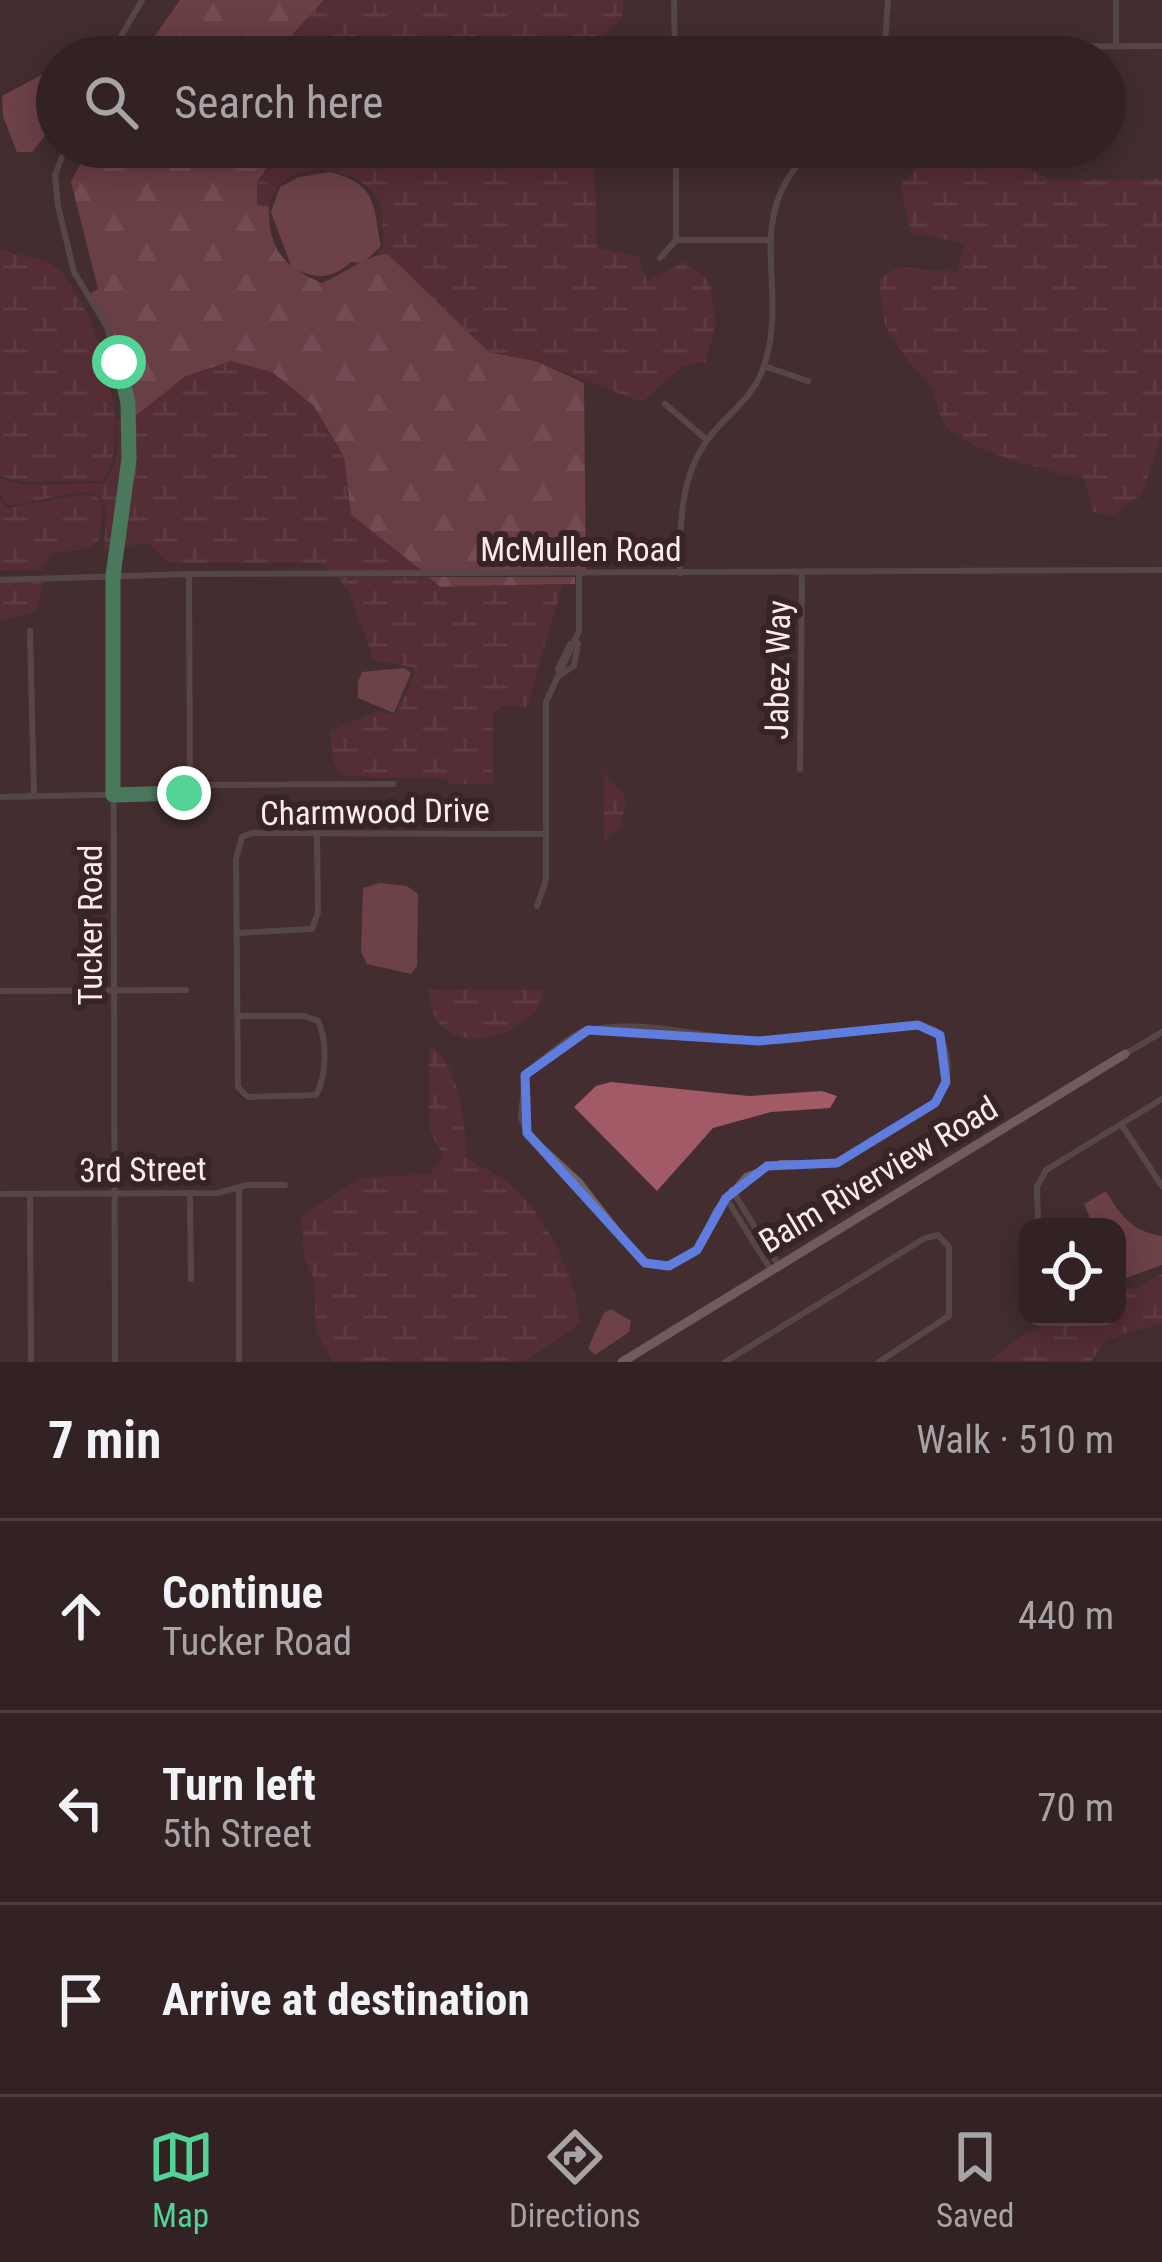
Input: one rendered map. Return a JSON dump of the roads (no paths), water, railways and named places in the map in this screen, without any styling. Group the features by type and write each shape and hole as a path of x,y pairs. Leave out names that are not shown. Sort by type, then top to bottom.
{"main road":[{"name":"Balm Riverview Road","path":"622,1362 1126,1054"}],"street":[{"path":"121,36 142,0"},
{"path":"674,0 675,36"},
{"path":"885,36 888,0"},
{"path":"1116,0 1116,36"},
{"path":"1126,46 1162,46"},
{"name":"Tucker Road","path":"58,168 58,206 74,272 107,327 128,403 129,459 113,576 115,1362"},
{"path":"660,258 676,240 676,168"},
{"path":"680,573 680,506 707,440 742,406 764,366 771,322 774,203 791,168"},
{"path":"676,240 770,240"},
{"path":"764,366 808,381"},
{"path":"664,404 707,440"},
{"name":"McMullen Road","path":"0,580 189,574 1162,570"},
{"name":"Jabez Way","path":"800,769 802,572"},
{"path":"558,676 574,666 579,573"},
{"path":"0,796 184,793 190,785 189,574"},
{"path":"30,631 34,796"},
{"path":"537,906 546,880 545,710 563,653 579,631"},
{"path":"190,785 394,784"},
{"name":"Charmwood Drive","path":"238,1016 304,1016 321,1024 322,1079 316,1095 244,1096 238,1081 236,848 242,837 252,833 545,834"},
{"path":"237,933 312,929 318,911 317,833"},
{"path":"0,991 186,990"},
{"path":"918,1025 940,1035 947,1052 946,1082 935,1103 837,1163 767,1166 746,1176 729,1194 697,1250 669,1266 645,1263 580,1182 526,1133 521,1118 525,1076 572,1036 588,1030 678,1029 759,1041 918,1025"},
{"name":"Balm Riverview Road","path":"1126,1054 1162,1032"},
{"path":"1038,1218 1036,1187 1046,1170 1162,1099"},
{"path":"1121,1124 1162,1186"},
{"name":"3rd Street","path":"0,1194 218,1193 285,1185"},
{"path":"239,1187 239,1362"},
{"path":"190,1193 191,1279"},
{"path":"30,1194 31,1362"},
{"path":"729,1194 775,1268"},
{"path":"725,1362 938,1235 949,1247 949,1316 879,1362"}]}
